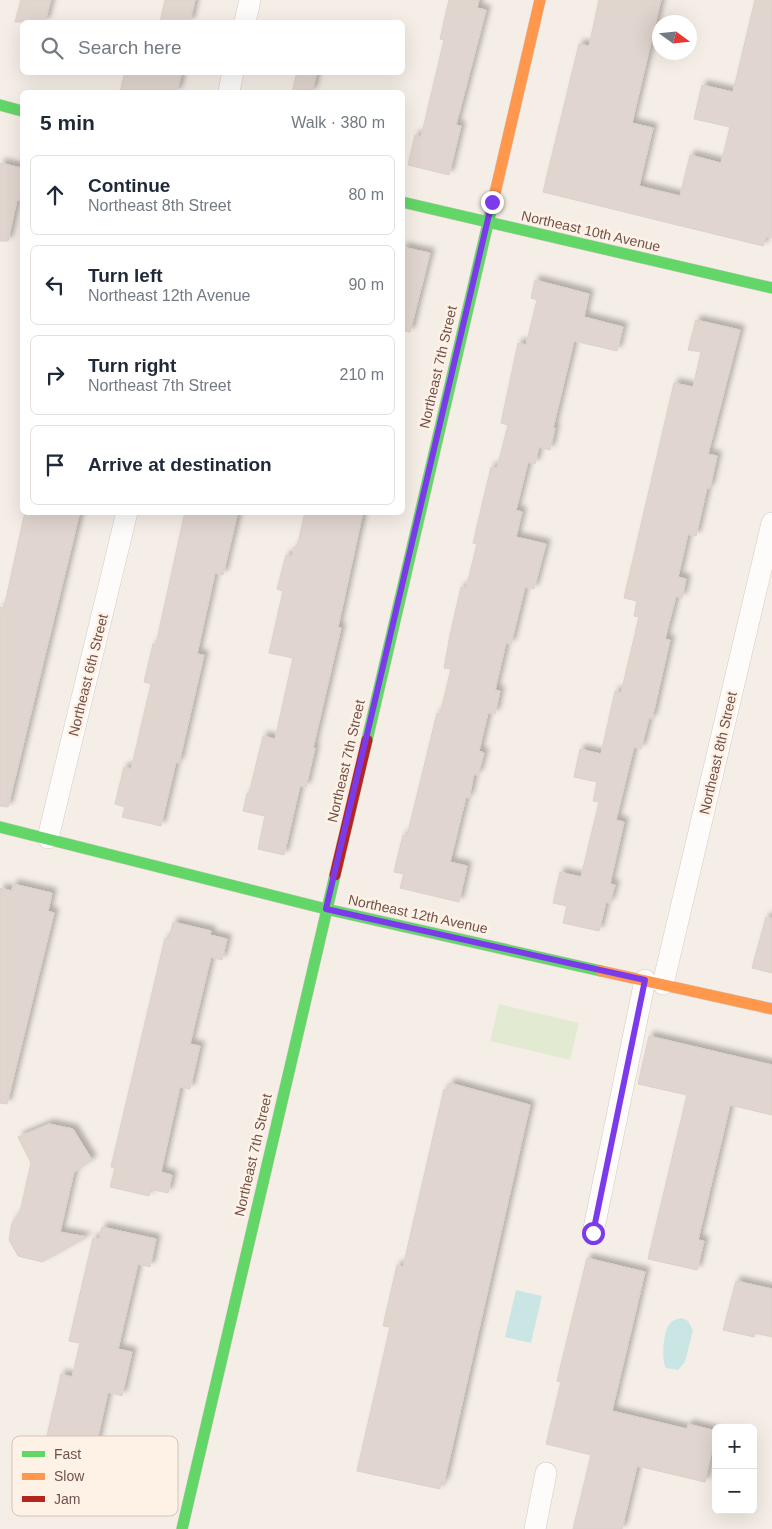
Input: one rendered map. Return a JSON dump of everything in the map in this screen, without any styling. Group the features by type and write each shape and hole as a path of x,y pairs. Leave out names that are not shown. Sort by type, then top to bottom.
{"street":[{"path":"245,20 250,0"},
{"name":"Northeast 7th Street","path":"182,1529 540,0"},
{"path":"229,90 232,75"},
{"path":"0,105 20,110"},
{"name":"Northeast 10th Avenue","path":"405,203 772,288"},
{"name":"Northeast 6th Street","path":"48,838 126,515"},
{"name":"Northeast 8th Street","path":"593,1233 654,982 772,523"},
{"name":"Northeast 12th Avenue","path":"0,827 326,909 772,1009"},
{"path":"534,1529 546,1473"}],"green space":[{"path":"499,1004 579,1023 570,1060 490,1041"}],"water":[{"path":"516,1290 542,1296 531,1343 505,1337"},
{"path":"682,1318 688,1321 693,1330 685,1362 678,1370 666,1368 663,1352 666,1332 671,1322"}],"building":[{"path":"21,0 51,0 46,20 20,20 20,22 15,22"},
{"path":"165,0 195,0 190,20 160,20"},
{"path":"449,0 479,0 477,8 486,10 456,125 461,126 449,175 408,165 415,135 421,137 444,40 440,39"},
{"path":"599,0 661,0 657,15 652,15 652,38 632,123 653,128 639,186 680,196 690,155 721,163 730,127 694,119 702,85 733,92 755,0 772,0 772,238 766,237 763,246 543,192 579,44 589,46"},
{"path":"124,75 181,75 178,90 120,90"},
{"path":"296,75 316,75 312,90 292,90"},
{"path":"0,163 20,168 20,201 17,200 8,241 0,241"},
{"path":"405,248 430,253 410,332 405,331"},
{"path":"535,280 589,294 584,317 623,327 617,351 574,341 553,428 555,428 550,450 539,447 535,464 528,462 516,510 522,512 516,537 546,544 534,589 525,587 511,644 506,643 495,690 500,691 495,714 488,713 479,751 484,753 478,775 474,774 469,798 466,797 450,862 467,866 459,902 400,888 404,874 394,872 403,835 407,836 437,713 440,714 451,669 444,668 450,635 461,587 466,588 477,544 473,543 491,467 497,468 508,425 501,423 518,343 526,345 537,300 531,298"},
{"path":"696,320 740,330 708,454 717,456 710,488 707,488 696,536 688,534 678,577 686,579 682,598 676,596 665,639 670,640 652,719 649,718 641,749 634,747 616,820 624,822 610,884 615,885 610,903 606,902 599,931 563,923 567,906 553,903 560,872 581,877 599,802 593,801 597,782 574,777 580,749 601,754 615,691 621,693 639,617 634,616 637,601 624,598 674,383 693,387 701,352 688,350"},
{"path":"24,515 79,515 8,807 0,806 0,607 4,608"},
{"path":"184,515 237,515 223,575 215,573 197,654 204,655 179,763 176,762 161,826 122,817 125,807 115,804 124,767 131,769 151,684 144,682 153,644 156,644"},
{"path":"304,515 362,515 338,627 341,628 313,748 315,748 306,787 300,786 284,855 258,849 265,816 243,811 263,736 275,739 293,658 269,653 283,591 277,589 286,555 292,556 294,547 297,548"},
{"path":"13,884 52,893 48,911 54,913 7,1104 0,1103 0,888 12,891"},
{"path":"766,917 772,918 772,973 752,968"},
{"path":"173,922 211,931 210,935 227,939 222,960 211,957 190,1044 200,1046 190,1089 180,1087 161,1172 172,1175 168,1193 150,1189 149,1196 110,1187 115,1168 111,1167 165,938 169,939"},
{"path":"649,1036 772,1065 772,1115 730,1105 698,1240 704,1241 697,1270 648,1259 687,1095 638,1084"},
{"path":"450,1083 530,1105 444,1483 441,1482 440,1489 357,1471 390,1327 383,1326 397,1265 403,1267 444,1089 448,1090"},
{"path":"49,1124 73,1129 92,1160 74,1172 60,1232 87,1237 42,1262 18,1256 9,1240 12,1223 20,1212 31,1163 18,1137"},
{"path":"102,1227 156,1239 150,1267 138,1264 118,1349 132,1352 122,1396 108,1392 98,1436 47,1436 61,1374 72,1377 80,1343 69,1341 93,1238 99,1239"},
{"path":"587,1258 645,1272 612,1411 687,1429 688,1424 712,1430 712,1450 705,1482 637,1466 622,1529 573,1529 591,1455 546,1444 561,1382 557,1381"},
{"path":"736,1281 772,1289 772,1337 755,1333 754,1337 723,1330"}],"traffic: fast":[{"path":"0,105 20,110"},
{"path":"405,203 772,288"},
{"path":"367,740 492,206"},
{"path":"0,827 326,909 601,971"},
{"path":"182,1529 335,875"}],"traffic: slow":[{"path":"492,206 540,0"},
{"path":"601,971 772,1009"}],"traffic: jam":[{"path":"335,875 367,740"}],"route":[{"path":"492,202 326,909 645,980 593,1233"}]}
